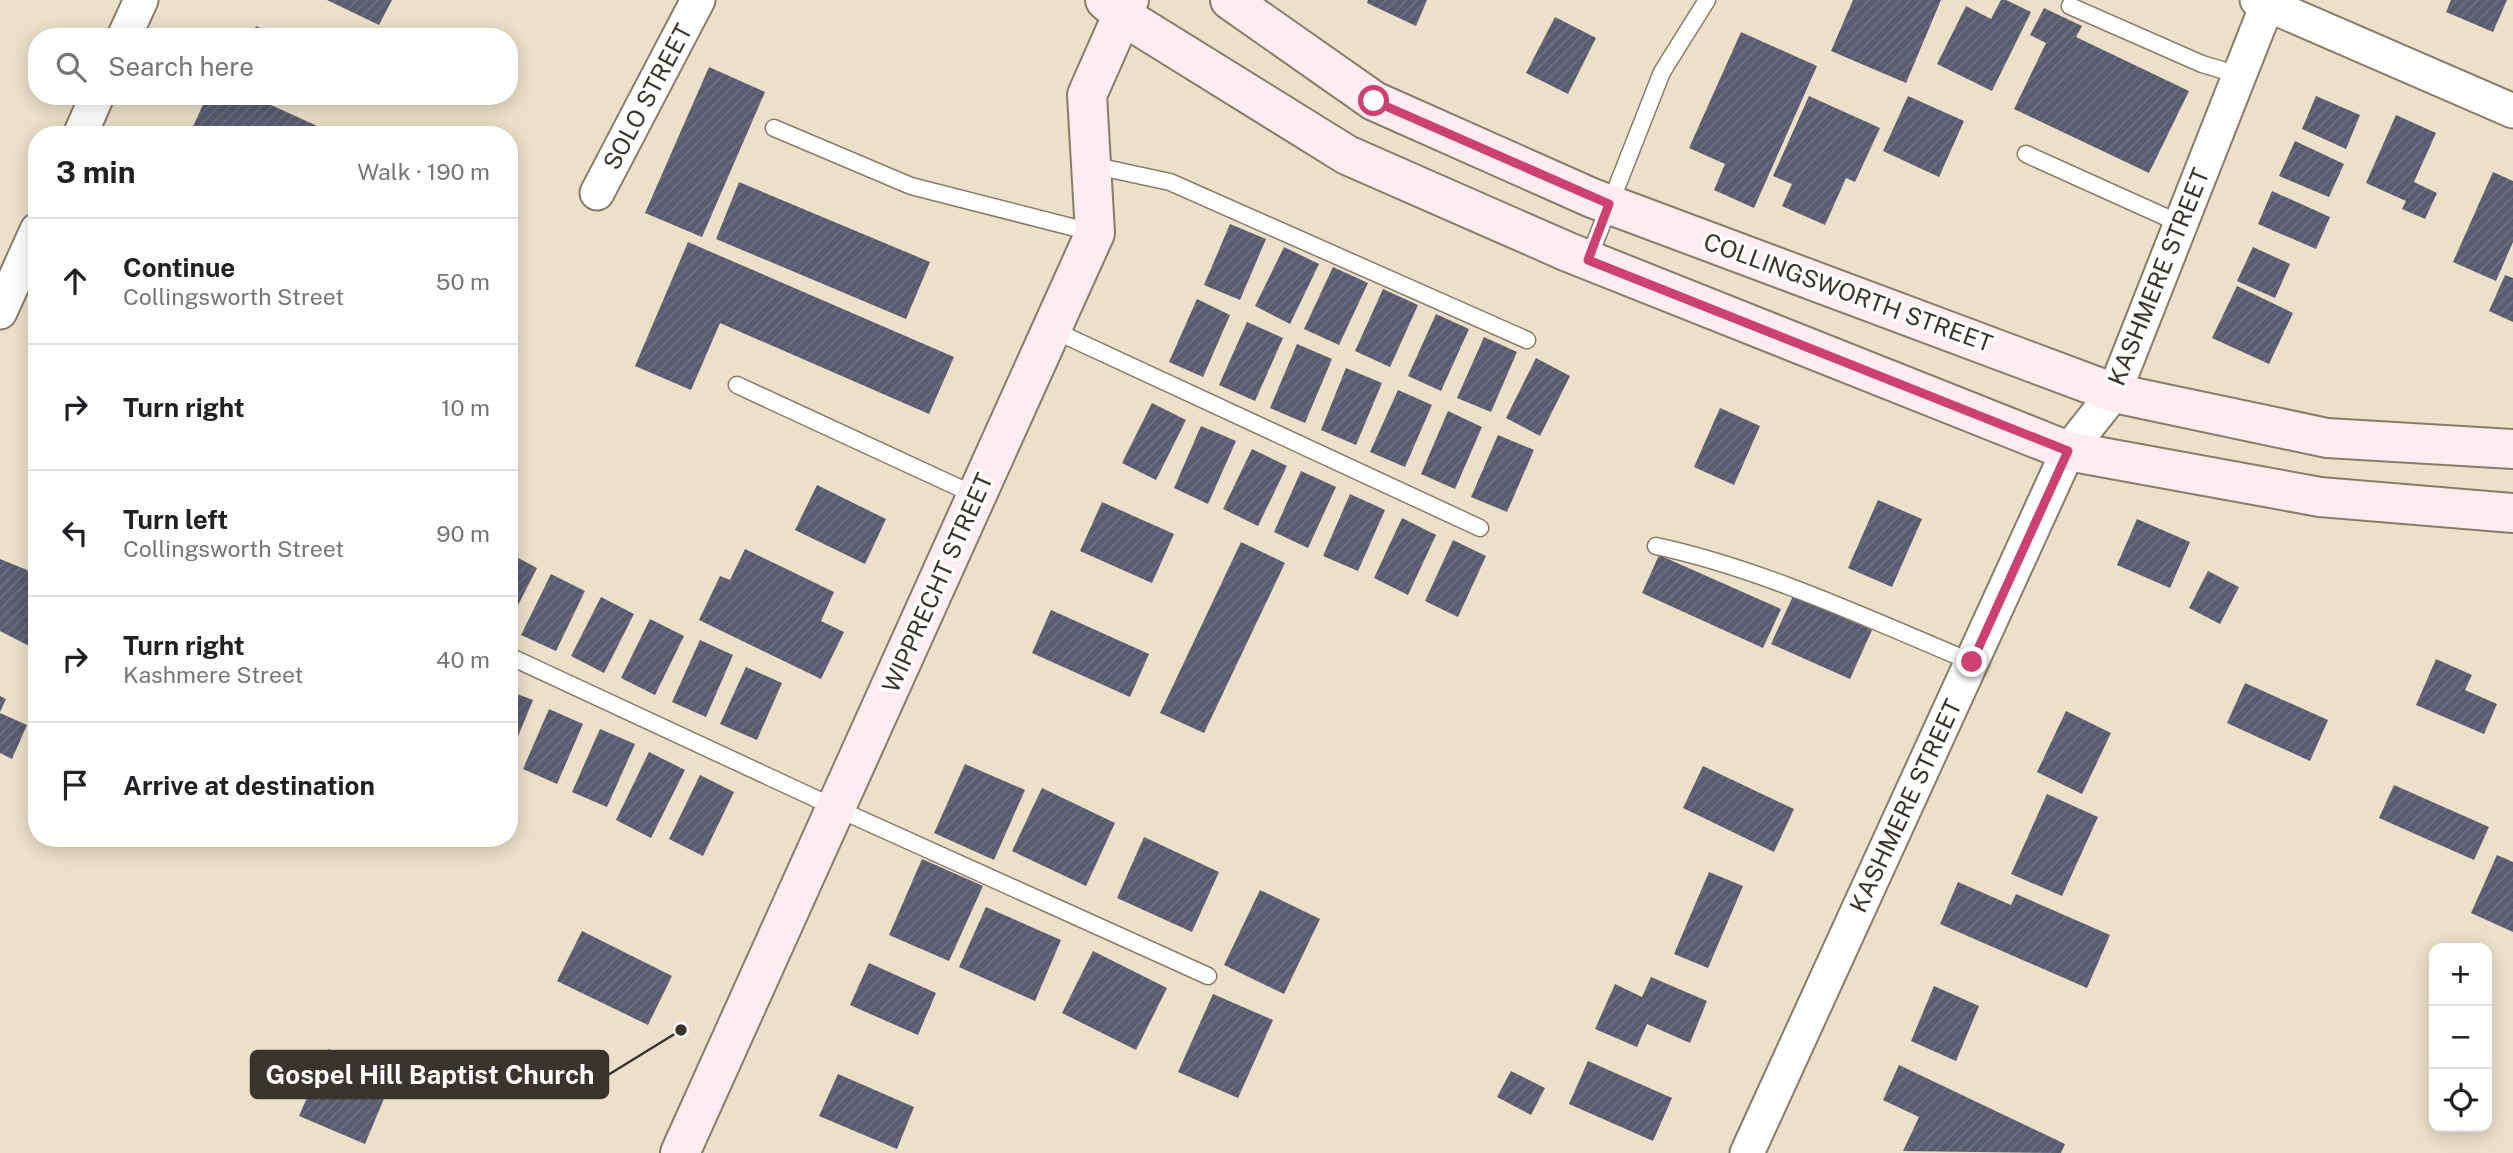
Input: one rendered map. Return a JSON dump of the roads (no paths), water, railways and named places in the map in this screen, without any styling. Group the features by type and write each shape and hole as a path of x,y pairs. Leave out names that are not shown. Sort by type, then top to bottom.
{"main road":[{"name":"COLLINGSWORTH STREET","path":"1230,0 1374,101 1609,204 2114,393 2327,438 2513,449"},
{"name":"WIPPRECHT STREET","path":"680,1153 1095,233 1087,95 1119,5"},
{"path":"1119,5 1347,155 1588,260 2068,451 2320,497 2513,513"}],"street":[{"path":"128,28 141,0"},
{"name":"SOLO STREET","path":"597,193 698,0"},
{"path":"2264,1 2513,111"},
{"name":"KASHMERE STREET","path":"1747,1153 2068,451 2114,393 2239,75 2264,1"},
{"path":"84,126 93,105"},
{"path":"0,312 28,250"}],"lane":[{"path":"1588,260 1662,72 1707,0"},
{"path":"2070,6 2202,64 2239,75"},
{"path":"774,128 911,186 1095,233"},
{"path":"2026,154 2181,223"},
{"path":"1091,165 1170,182 1527,340"},
{"path":"1051,330 1480,528"},
{"path":"737,385 977,496"},
{"path":"1656,546 1695,555 1809,596 1972,662"},
{"path":"518,660 1208,976"}],"place":[{"name":"Gospel Hill Baptist Church","path":"681,1030"}]}
